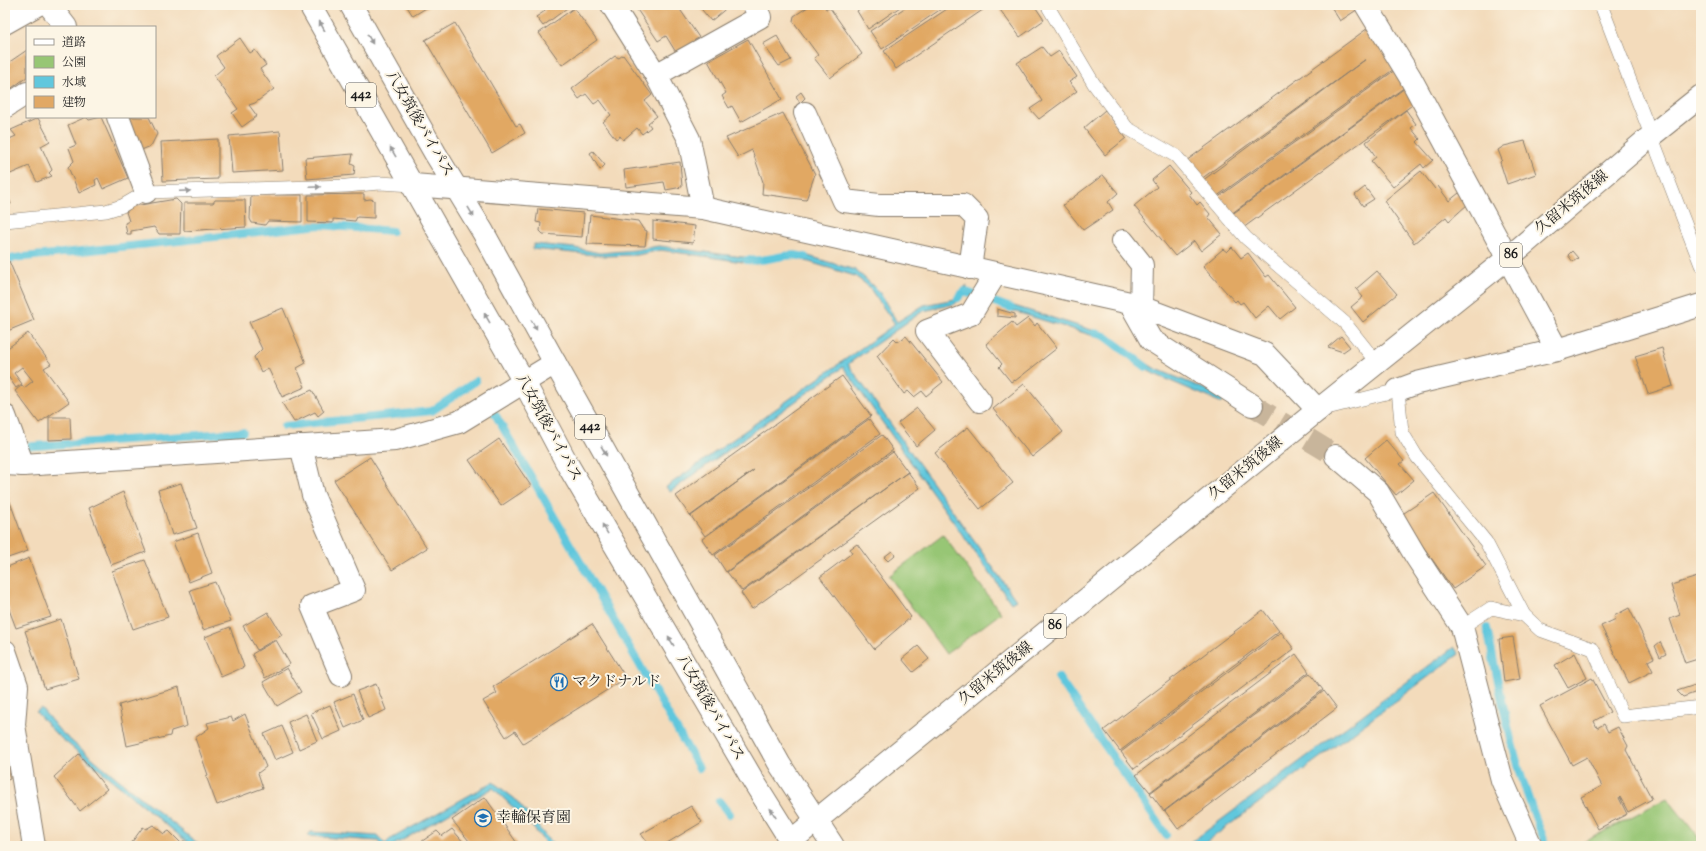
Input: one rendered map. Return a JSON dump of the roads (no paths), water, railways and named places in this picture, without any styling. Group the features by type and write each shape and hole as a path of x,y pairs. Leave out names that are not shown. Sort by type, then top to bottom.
{"main road":[{"path":"5,23 37,5"},
{"path":"49,5 65,26"},
{"name":"八女筑後バイパス","path":"310,5 524,382 569,467 754,782 793,844"},
{"name":"八女筑後バイパス","path":"351,5 435,153 483,232 554,363 780,765 833,846"},
{"path":"612,5 656,75 689,139 703,208"},
{"path":"656,75 760,17 754,5"},
{"path":"1366,5 1410,77 1557,350"},
{"path":"5,107 26,93"},
{"name":"久留米筑後線","path":"793,844 816,821 1318,410 1508,258 1652,135 1701,96"},
{"path":"806,113 844,201 879,204 963,205 977,220 970,268"},
{"path":"118,118 146,192"},
{"path":"413,185 703,208 1135,305 1265,354 1318,410"},
{"path":"1123,241 1142,265 1135,305 1151,340 1252,405"},
{"path":"980,401 927,331 971,314 996,273"},
{"path":"1398,390 1417,383 1557,350 1701,305"},
{"path":"5,416 14,464 395,440 459,422 554,363"},
{"path":"301,446 313,495 354,590 312,606 340,675"},
{"path":"1336,456 1378,492 1414,555 1462,627 1502,780 1531,846"},
{"path":"5,650 17,686 14,726 34,846"}],"lane":[{"path":"1047,5 1094,84 1127,128 1176,156 1246,238 1344,323 1377,363"},
{"path":"1602,5 1701,265"},
{"path":"5,221 106,211 122,206 146,192 346,186 380,183 413,185"},
{"path":"1318,410 1398,390 1402,432 1416,457 1486,542 1524,614 1540,630 1592,649 1623,716 1701,707"},
{"path":"1462,627 1491,608 1524,614"}],"water":[{"path":"534,244 575,248 600,253 659,246 758,259 757,264 661,250 637,255 605,256 532,249"},
{"path":"795,252 855,270 880,293 897,322 924,305 955,299 956,295 967,285 965,294 955,304 923,311 848,364 1016,600 1011,603 843,367 670,492 666,487 895,324 868,286 855,276 793,257"},
{"path":"1001,302 1105,334 1104,339 1000,307"},
{"path":"1140,359 1154,368 1224,397 1222,403 1154,374 1136,364"},
{"path":"1454,647 1459,654 1201,846 1186,846"},
{"path":"41,708 60,731 75,744 201,846 192,846 56,734 36,712"},
{"path":"493,782 515,799 554,846 548,846 530,824 493,788 392,846 381,846 378,841 308,836 310,832 378,836 385,844 389,840"}],"waterway":[{"path":"5,259 320,225 392,231"},
{"path":"747,260 762,260 790,255 805,257"},
{"path":"958,298 964,291 1011,308"},
{"path":"1095,333 1105,336 1146,367"},
{"path":"284,426 432,411 476,381"},
{"path":"495,414 699,768"},
{"path":"5,448 243,432"},
{"path":"1487,628 1504,711 1518,766 1536,820 1547,846"},
{"path":"1058,677 1166,835"},
{"path":"719,801 729,814"}],"tunnel":[{"path":"1252,405 1336,456"}],"place":[{"name":"マクドナルド","path":"559,682"},
{"name":"幸輪保育園","path":"483,818"}]}
